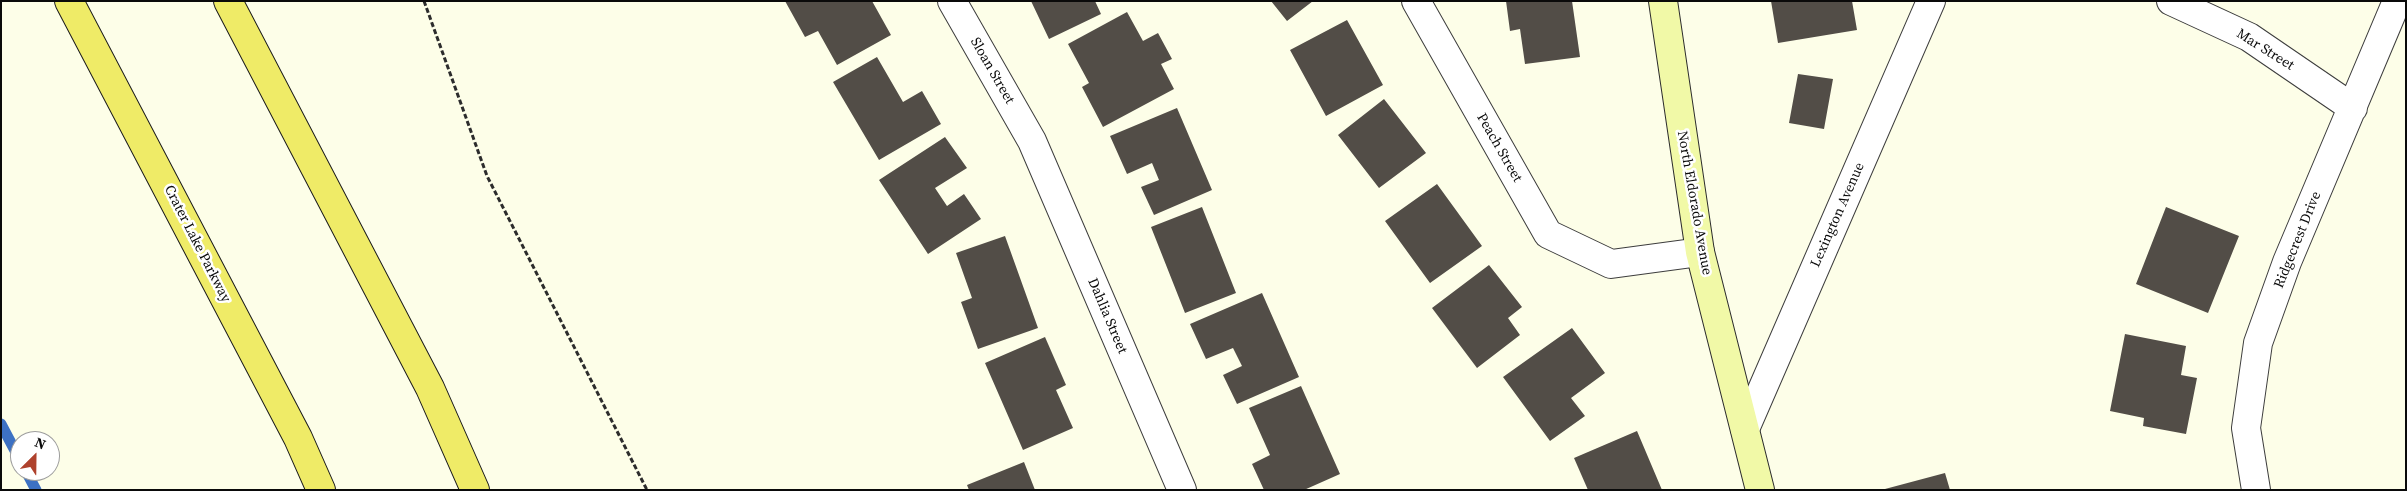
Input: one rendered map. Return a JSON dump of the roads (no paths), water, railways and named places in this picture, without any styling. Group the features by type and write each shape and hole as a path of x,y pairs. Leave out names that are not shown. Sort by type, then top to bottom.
{"main road":[{"name":"Crater Lake Parkway","path":"69,1 298,438 321,490"},
{"path":"228,1 430,388 475,490"}],"street":[{"name":"Sloan Street","path":"952,1 1032,142"},
{"name":"Peach Street","path":"1416,1 1548,234 1611,264 1700,252"},
{"name":"North Eldorado Avenue","path":"1662,1 1700,252 1760,490"},
{"name":"Lexington Avenue","path":"1745,429 1931,1"},
{"name":"Mar Street","path":"2170,1 2249,37 2353,108"},
{"name":"Ridgecrest Drive","path":"2256,490 2246,428 2258,343 2287,262 2397,1"},
{"name":"Dahlia Street","path":"1032,142 1182,490"}],"waterway":[{"path":"1,424 10,441"},
{"path":"31,481 36,490"}]}
